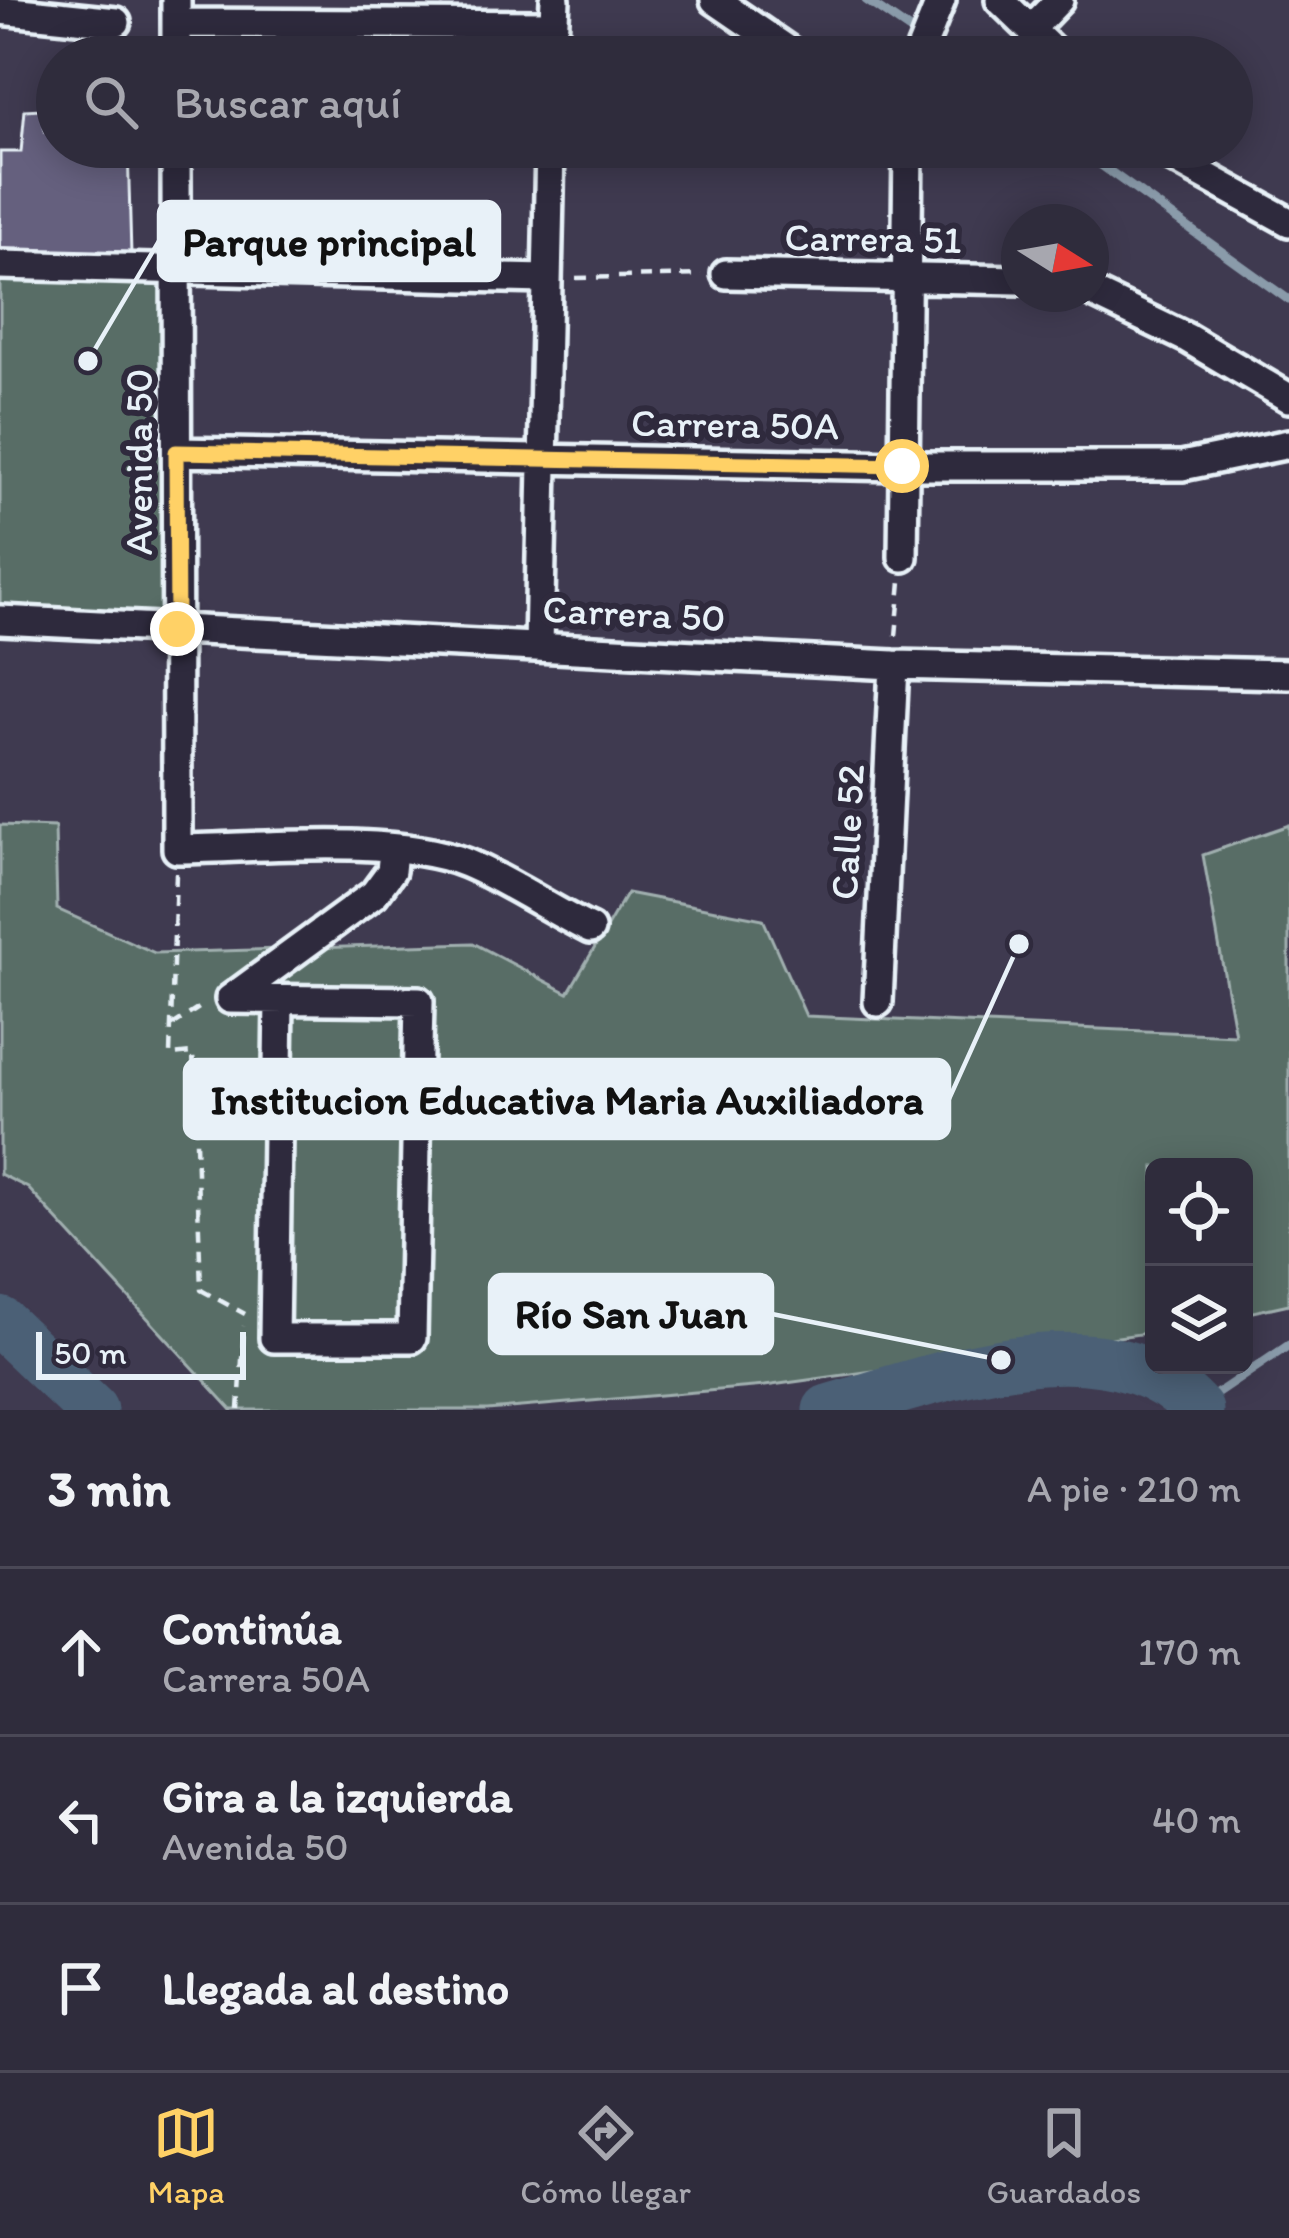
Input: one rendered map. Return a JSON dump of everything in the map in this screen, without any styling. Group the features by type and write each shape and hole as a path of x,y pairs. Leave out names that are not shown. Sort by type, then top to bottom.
{"street":[{"path":"715,0 767,36"},
{"path":"926,36 941,0"},
{"path":"1000,0 1041,36"},
{"path":"1033,27 1059,0"},
{"path":"0,10 116,22"},
{"path":"176,12 554,13"},
{"name":"Avenida 50","path":"176,168 177,849"},
{"path":"539,647 549,168"},
{"path":"903,557 904,276 912,168"},
{"path":"1192,168 1289,222"},
{"path":"0,265 546,279"},
{"name":"Carrera 51","path":"726,274 1001,279"},
{"path":"1109,301 1187,338 1289,398"},
{"name":"Carrera 50A","path":"176,452 902,466 1182,466 1289,444"},
{"name":"Carrera 50","path":"0,620 894,665 1277,674"},
{"name":"Calle 52","path":"878,1001 894,665"},
{"path":"177,849 433,853 467,864 590,929"},
{"path":"230,999 374,894 391,871 393,850"},
{"path":"230,999 418,1001 412,1338 274,1324 279,1000"}],"path":[{"path":"546,279 726,274"},
{"path":"894,665 903,557"},
{"path":"177,849 170,1055 193,1053 201,1290 274,1324"},
{"path":"171,1026 212,1000 230,999"},
{"path":"239,1410 245,1314"}],"green space":[{"path":"0,265 177,270 177,629 0,620"},
{"path":"0,825 55,827 57,909 155,953 473,943 568,993 627,893 763,919 806,1016 1235,1035 1203,855 1289,825 1289,1304 1253,1312 1253,1158 1145,1158 1145,1333 765,1386 487,1410 232,1410 28,1188 0,1174"}],"building":[{"path":"36,109 36,168 129,168 131,255 0,254 0,152 21,152 25,110"}],"waterway":[{"path":"866,0 918,36"},
{"path":"1105,168 1289,300"},
{"path":"0,1322 92,1410"},
{"path":"1197,1407 1289,1345"},
{"path":"828,1410 969,1370 1070,1358 1118,1364 1161,1380 1198,1410"}],"place":[{"name":"Parque principal","path":"88,361"},
{"name":"Institucion Educativa Maria Auxiliadora","path":"1019,944"},
{"name":"Río San Juan","path":"1001,1360"}],"route":[{"path":"177,629 176,452 902,466"}]}
